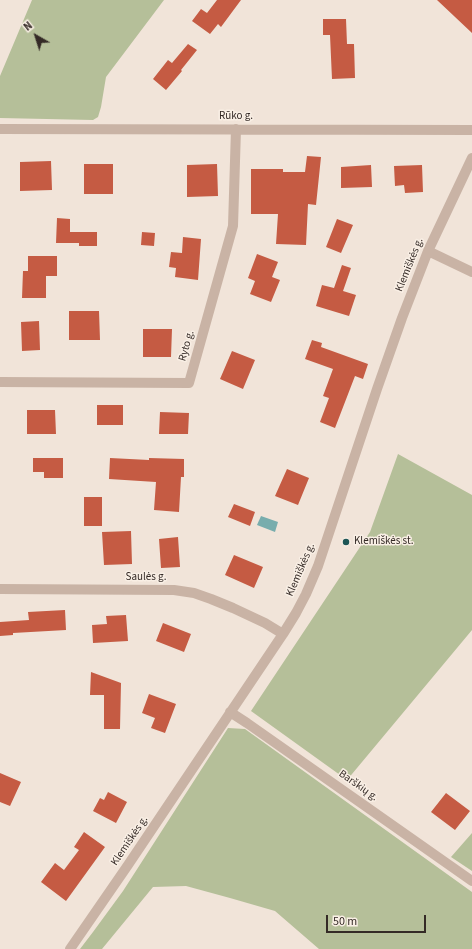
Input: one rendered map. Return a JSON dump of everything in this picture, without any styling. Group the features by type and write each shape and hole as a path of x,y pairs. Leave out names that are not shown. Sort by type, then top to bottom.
{"street":[{"name":"Rūko g.","path":"0,129 472,130"},
{"name":"Ryto g.","path":"0,382 189,383 234,226 236,129"},
{"name":"Klemiškės g.","path":"70,949 128,865 296,613 306,594 318,566 402,318 428,251 472,158"},
{"path":"428,251 472,272"},
{"name":"Saulės g.","path":"0,589 174,590 194,593 258,620 282,634"},
{"name":"Barškių g.","path":"230,712 472,881"}],"green space":[{"path":"32,0 164,0 106,77 98,117 93,120 0,118 0,76"},
{"path":"398,454 472,495 472,630 347,780 251,711 370,532"},
{"path":"228,728 245,729 472,892 472,949 319,949 275,911 186,886 153,887 102,949 80,949 123,891"},
{"path":"472,833 472,871 451,857"}],"water":[{"path":"261,516 278,522 275,532 257,525"}],"building":[{"path":"217,0 241,0 221,27 218,24 210,34 192,21 201,9 207,13"},
{"path":"437,0 472,0 472,33"},
{"path":"323,19 346,19 347,44 354,44 355,78 332,79 330,35 323,35"},
{"path":"188,44 197,50 166,90 153,79 168,60 172,63"},
{"path":"307,156 321,157 316,205 308,204 306,245 276,244 278,214 251,214 251,169 283,169 283,172 305,172"},
{"path":"51,161 52,190 20,191 20,162"},
{"path":"84,164 113,164 113,194 84,194"},
{"path":"217,164 218,196 187,197 187,165"},
{"path":"371,165 372,187 341,188 341,167"},
{"path":"422,165 423,192 405,193 404,185 395,186 394,166"},
{"path":"57,218 70,219 70,232 97,232 97,246 79,246 79,243 56,243"},
{"path":"337,219 353,225 341,253 326,247"},
{"path":"142,232 155,233 154,246 141,245"},
{"path":"183,237 201,239 198,280 175,277 176,268 169,267 171,252 182,253"},
{"path":"257,254 278,262 272,277 280,280 271,302 250,294 255,281 248,278"},
{"path":"28,256 57,256 57,276 46,276 46,298 22,298 23,271 28,271"},
{"path":"342,265 351,268 343,291 356,295 349,316 316,306 322,285 334,288"},
{"path":"69,311 99,311 100,340 69,340"},
{"path":"39,321 40,350 22,351 21,322"},
{"path":"143,329 172,329 171,357 143,357"},
{"path":"312,340 322,343 321,347 368,364 363,379 355,376 335,428 320,422 329,398 323,396 333,369 305,359"},
{"path":"232,351 255,360 243,389 220,379"},
{"path":"97,405 123,405 123,425 97,425"},
{"path":"27,410 55,410 56,434 27,434"},
{"path":"160,412 189,413 188,434 159,434"},
{"path":"33,458 63,458 63,478 44,478 44,472 33,472"},
{"path":"110,458 149,460 149,458 184,459 184,477 181,477 179,512 154,510 156,482 109,479"},
{"path":"287,469 309,478 298,505 275,496"},
{"path":"84,497 102,497 102,526 84,526"},
{"path":"234,504 255,512 250,526 228,517"},
{"path":"131,531 132,564 104,565 102,532"},
{"path":"178,537 180,567 161,568 159,539"},
{"path":"234,555 263,567 254,588 225,575"},
{"path":"65,610 66,630 13,633 13,635 0,636 0,622 29,620 28,612"},
{"path":"126,615 128,641 93,643 92,625 107,624 106,616"},
{"path":"163,623 191,634 184,652 156,641"},
{"path":"91,672 121,683 120,729 104,729 104,695 90,695"},
{"path":"149,694 176,704 165,733 151,728 155,718 142,713"},
{"path":"0,773 21,782 10,806 0,802"},
{"path":"108,792 127,802 116,823 93,811 100,798 104,800"},
{"path":"446,793 470,811 455,830 431,812"},
{"path":"84,832 105,847 66,901 41,882 55,863 64,870 79,850 74,847"}],"place":[{"name":"Klemiškės st.","path":"346,542"}]}
